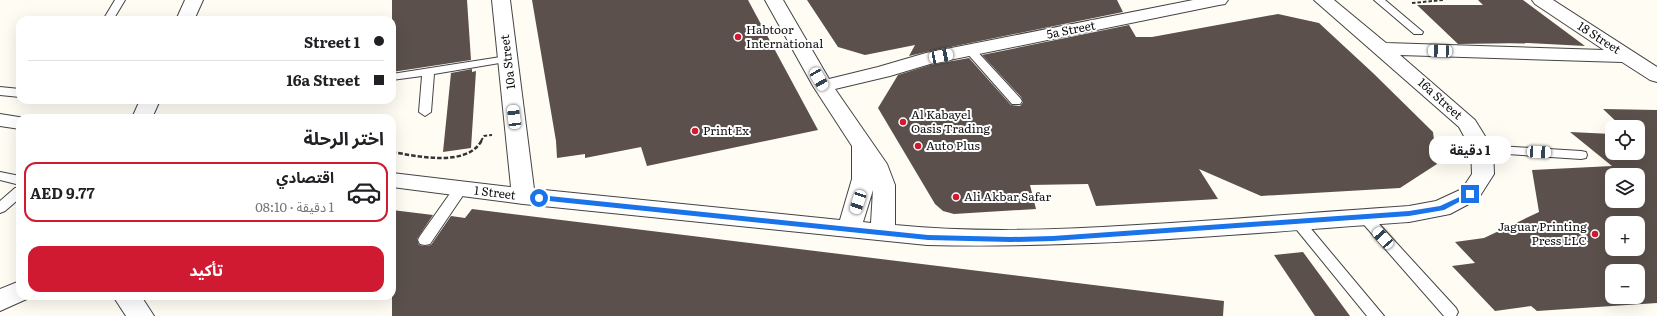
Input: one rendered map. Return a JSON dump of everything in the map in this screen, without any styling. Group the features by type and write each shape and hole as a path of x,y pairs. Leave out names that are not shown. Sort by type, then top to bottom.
{"street":[{"path":"187,16 194,0"},
{"name":"10a Street","path":"501,0 523,196"},
{"path":"774,0 819,79 861,144 876,164 884,185 885,196 882,233"},
{"name":"5a Street","path":"819,79 883,72 926,59 1218,0"},
{"name":"16a Street","path":"1323,0 1468,124 1482,150 1483,174 1470,194 1442,208 1409,214 1364,216"},
{"name":"18 Street","path":"1541,0 1657,76"},
{"path":"1382,49 1626,56"},
{"path":"144,114 148,104"},
{"path":"153,114 156,104"},
{"path":"0,120 16,122"},
{"path":"849,229 865,177 865,165 861,144"},
{"name":"1 Street","path":"396,180 523,196 882,233 969,239 1046,239 1364,216"},
{"path":"0,301 16,294"},
{"path":"129,300 141,316"}],"lane":[{"path":"110,16 120,0"},
{"path":"1379,0 1418,32"},
{"path":"970,50 1016,101"},
{"path":"396,76 508,59"},
{"path":"425,112 428,72"},
{"path":"0,91 16,93"},
{"path":"1482,150 1581,155"},
{"path":"0,176 16,179"},
{"path":"425,240 461,188"},
{"path":"0,208 16,194"},
{"path":"1364,216 1450,312"},
{"path":"1296,222 1376,316"}],"path":[{"path":"396,152 450,158 461,157 478,148 483,142 484,136 516,131"}],"building":[{"path":"392,0 467,0 471,60 396,71 396,16 392,16"},
{"path":"532,0 748,0 818,130 647,166 641,147 585,158 585,154 557,158 556,141"},
{"path":"807,0 1117,0 1123,12 909,56 915,45 865,55 838,47"},
{"path":"1478,0 1523,0 1585,46 1528,43 1458,44 1417,5 1483,5"},
{"path":"1278,14 1319,23 1373,73 1433,132 1437,164 1400,188 1261,196 1199,169 1218,199 1096,206 1088,184 1030,185 1036,209 954,214 943,211 935,204 878,108 898,75 930,65 969,58 1011,105 1020,106 1023,102 1021,97 982,55 1129,25 1136,37 1152,37"},
{"path":"472,69 472,72 476,71 471,148 443,152 451,73"},
{"path":"1603,109 1657,110 1657,303 1645,304 1645,264 1605,264 1605,304 1642,304 1537,311 1531,306 1495,311 1452,266 1475,263 1455,242 1484,238 1539,212 1532,170 1612,166 1570,132 1605,134 1605,160 1645,160 1645,120 1615,120"},
{"path":"472,209 1224,301 1223,316 392,316 392,300 396,300 396,210 433,215 417,239 419,245 425,246 431,245 451,216 465,218"},
{"path":"1303,252 1350,316 1315,316 1274,255"}],"place":[{"name":"Habtoor International","path":"738,37"},
{"name":"Al Kabayel Oasis Trading","path":"903,122"},
{"name":"Print Ex","path":"695,131"},
{"name":"Auto Plus","path":"918,146"},
{"name":"Ali Akbar Safar","path":"956,197"},
{"name":"Jaguar Printing Press LLC","path":"1595,234"}],"route":[{"path":"539,198 928,237 1011,240 1409,214 1442,208 1470,194"}]}
